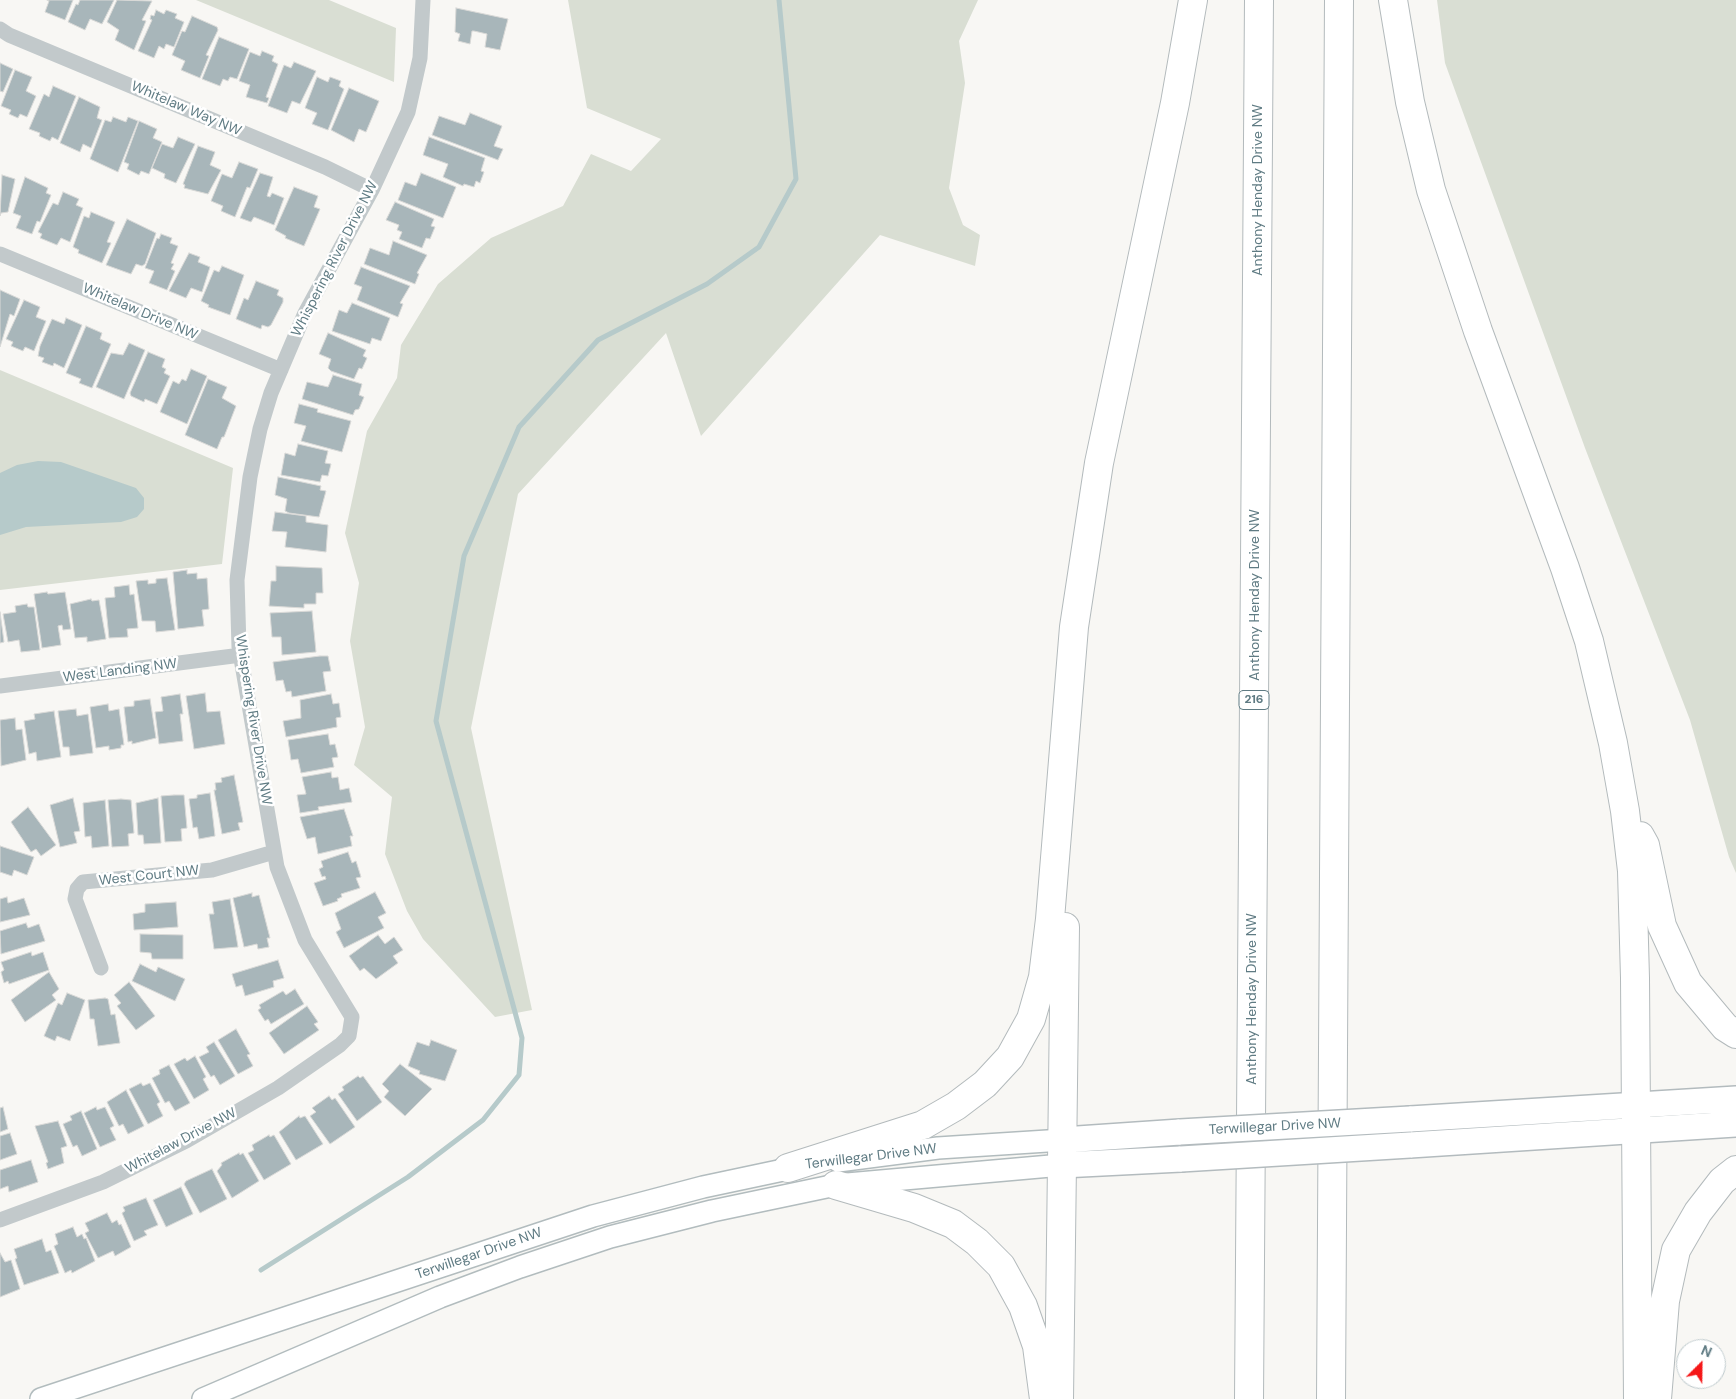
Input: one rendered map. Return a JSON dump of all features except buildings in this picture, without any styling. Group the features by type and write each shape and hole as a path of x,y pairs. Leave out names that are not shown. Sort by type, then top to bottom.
{"highway":[{"path":"788,1168 923,1125 956,1106 985,1084 1010,1057 1031,1019 1043,977 1066,738 1074,627 1099,463 1175,103 1193,0"},
{"name":"Anthony Henday Drive NW","path":"1249,1399 1259,0"},
{"path":"1331,1399 1339,0"},
{"path":"1393,0 1410,102 1431,190 1478,331 1565,568 1589,641 1613,743 1625,811 1632,871 1637,1119 1638,1399"},
{"path":"1059,1399 1066,738"},
{"path":"1625,811 1646,845 1662,926 1688,983 1725,1027 1736,1034"},
{"path":"1657,1399 1665,1301 1676,1250 1704,1204 1722,1181 1736,1170"},
{"path":"836,1185 914,1208 953,1224 977,1242 1002,1266 1023,1306 1037,1346 1044,1399"}],"main road":[{"name":"Terwillegar Drive NW","path":"41,1399 593,1216 788,1168 938,1148 1062,1152 1181,1159 1410,1145 1637,1119 1736,1099"},
{"name":"Terwillegar Drive NW","path":"203,1399 440,1297 520,1267 620,1234 712,1211 836,1185 1062,1152 1180,1132 1410,1119 1637,1119 1736,1124"}],"street":[{"name":"Whispering River Drive NW","path":"349,1036 352,1017 305,940 277,867 241,656 237,580 250,478 260,429 281,370 305,313 372,190 400,131 413,95 420,58 423,0"},
{"name":"Whitelaw Way NW","path":"0,29 9,35 325,167 372,190"},
{"name":"Whitelaw Drive NW","path":"0,254 281,370"},
{"name":"West Landing NW","path":"0,686 241,656"},
{"name":"West Court NW","path":"100,968 75,899 77,889 83,882 212,870 274,852"},
{"name":"Whitelaw Drive NW","path":"0,1220 103,1182 186,1142 278,1088 340,1045 349,1036"}],"shaded area":[{"path":"196,0 329,0 396,28 394,82"},
{"path":"568,0 978,0 959,41 965,83 949,188 963,225 980,235 975,266 880,235 701,436 666,333 518,494 471,728 532,1010 495,1017 423,939 407,911 385,854 392,797 354,765 365,727 350,641 359,583 345,533 367,431 397,378 401,345 438,284 491,238 563,206 591,154 631,171 661,139 587,108"},
{"path":"1437,0 1736,0 1736,873 1729,857 1690,720 1585,448 1445,63"},
{"path":"0,370 233,468 222,564 0,590"},
{"path":"38,461 61,462 136,488 144,498 144,509 137,517 121,522 26,527 0,535 0,473 17,465"}],"waterway":[{"path":"261,1270 408,1177 483,1120 519,1075 522,1038 436,721 464,556 519,427 598,340 707,284 759,247 796,179 779,0"}]}
